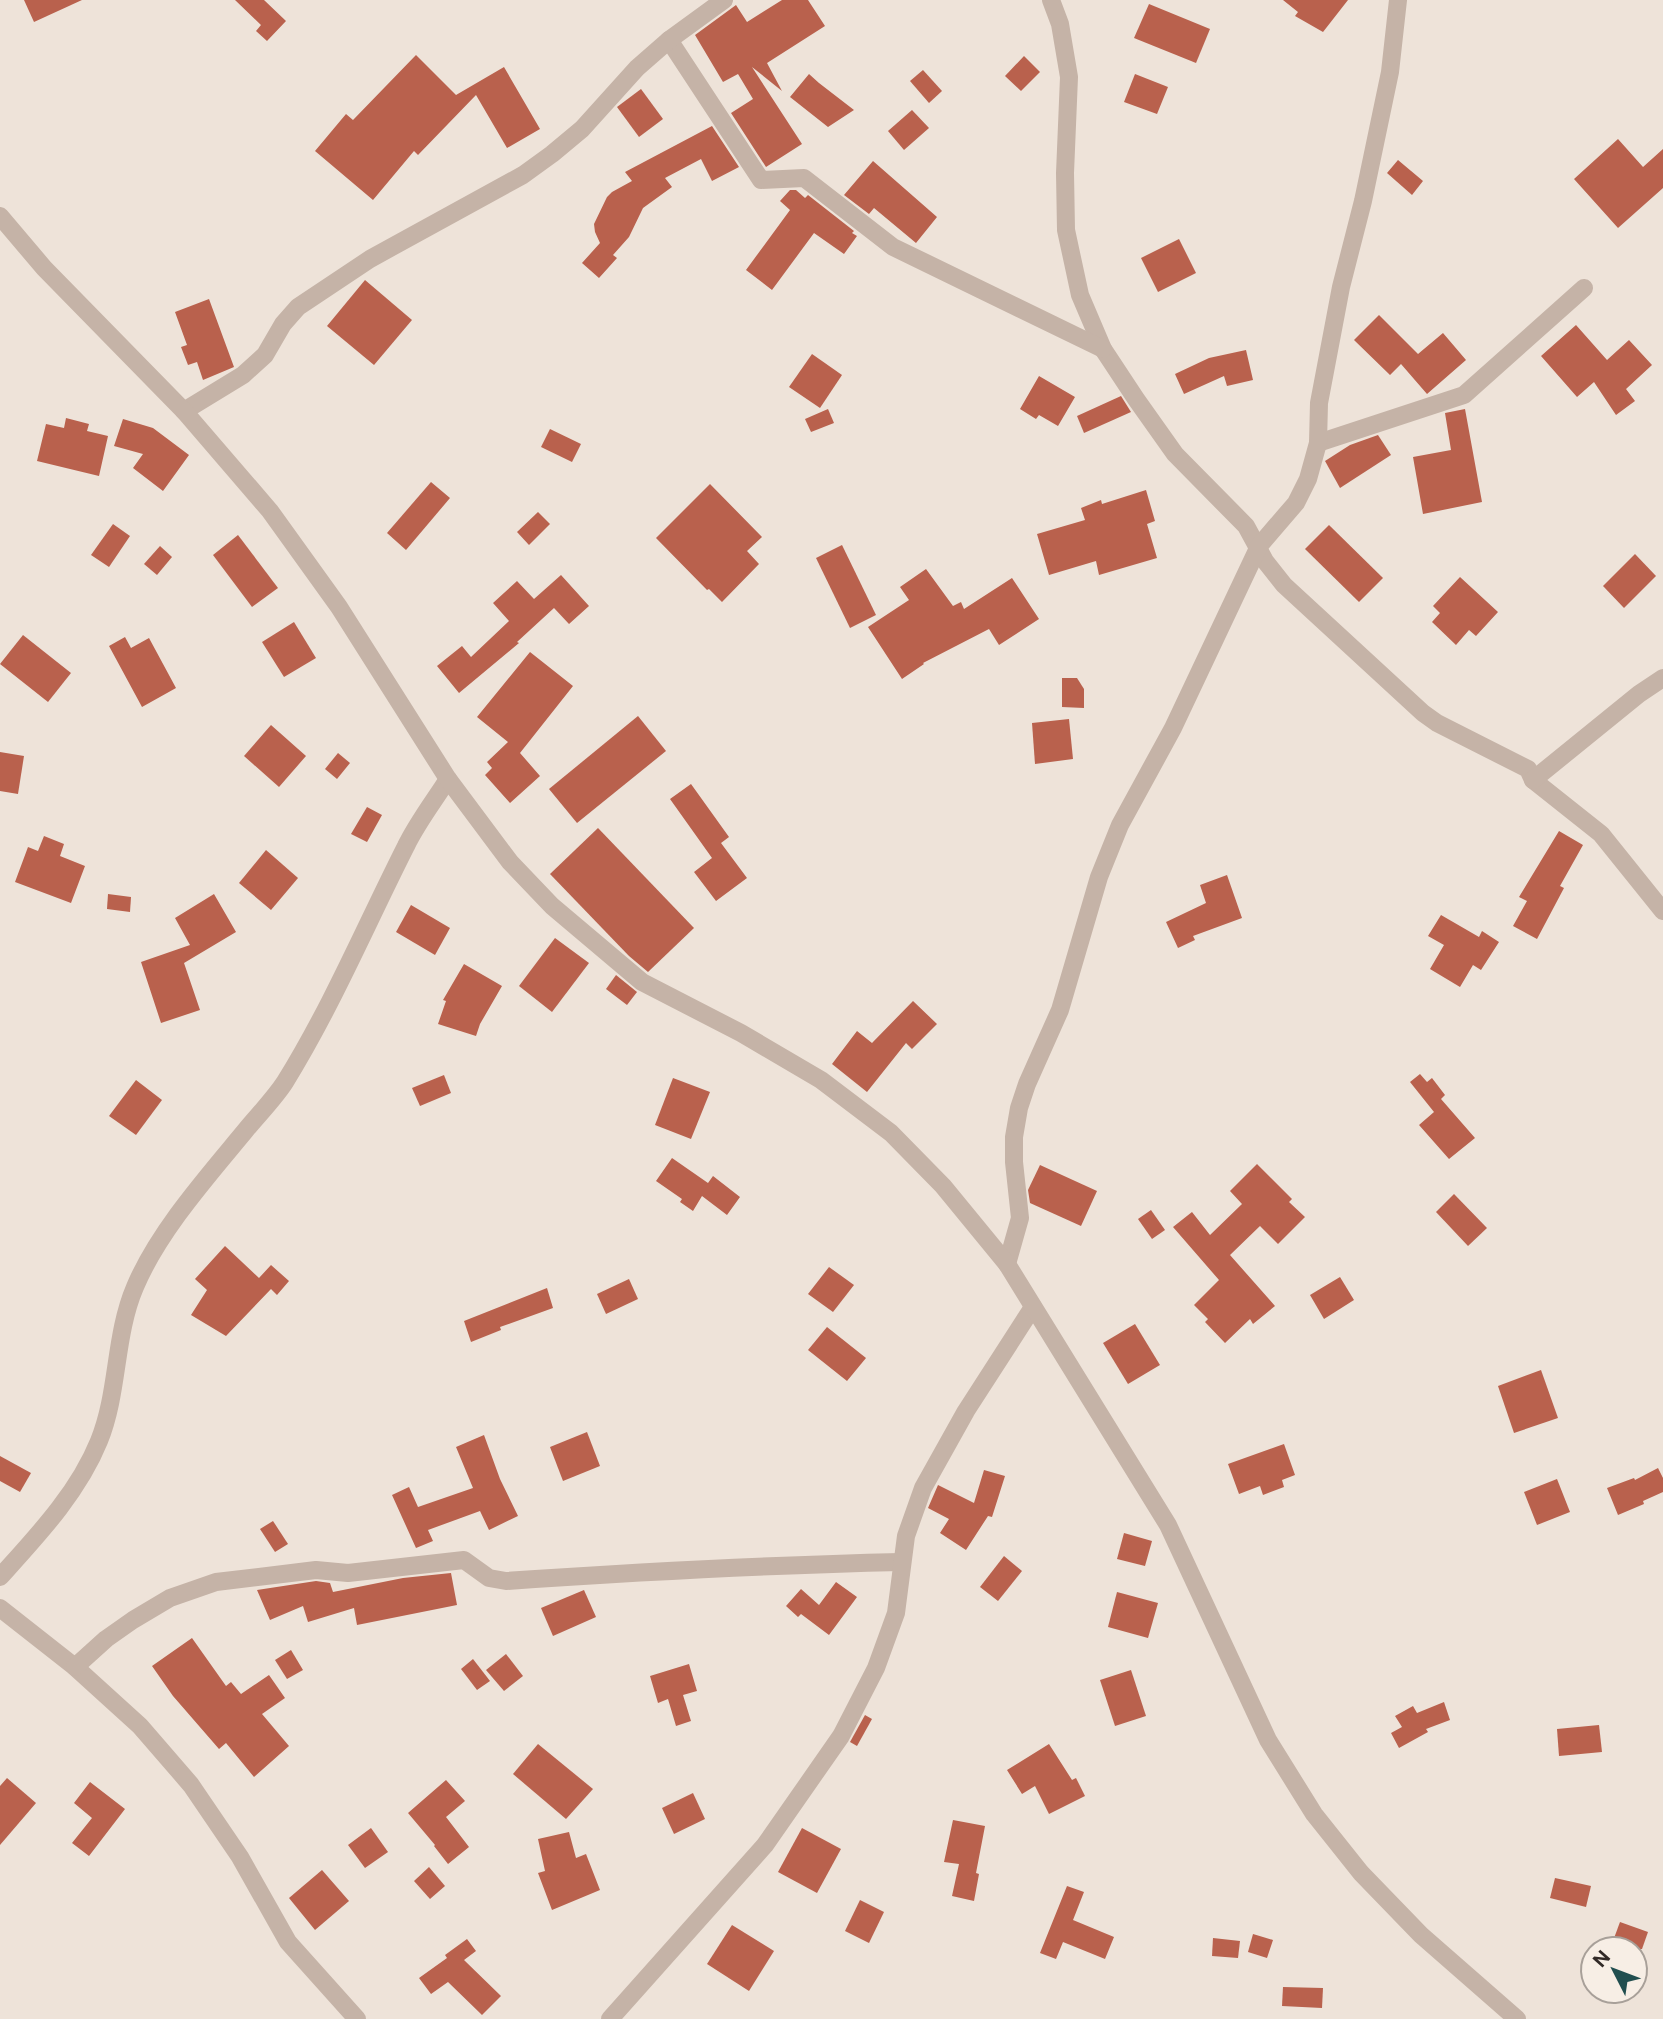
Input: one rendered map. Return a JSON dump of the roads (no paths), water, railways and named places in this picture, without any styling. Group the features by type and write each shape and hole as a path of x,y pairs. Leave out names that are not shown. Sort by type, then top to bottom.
{"street":[{"path":"184,411 243,375 265,355 283,324 298,307 370,259 523,176 552,155 582,129 637,68 669,40 724,0"},
{"path":"1051,0 1060,24 1069,76 1065,173 1066,230 1080,295 1102,349 1175,453 1247,526 1272,571 1284,584 1423,713 1437,723 1528,769 1532,780 1601,834 1663,911"},
{"path":"1007,1264 1020,1218 1014,1161 1014,1138 1019,1108 1060,1010 1099,877 1120,825 1173,728 1259,546 1296,503 1308,479 1318,443 1319,403 1340,287 1363,201 1390,72 1398,0"},
{"path":"669,40 761,180 804,178 893,247 1102,349"},
{"path":"0,216 44,268 184,411 270,512 339,607 448,779 510,862 552,906 642,982 740,1033 821,1080 891,1133 943,1186 1007,1264 1168,1525 1268,1740 1314,1814 1361,1873 1420,1934 1517,2019"},
{"path":"1318,443 1464,395 1584,288"},
{"path":"1532,780 1639,694 1663,678"},
{"path":"0,1577 36,1537 80,1480 100,1440 120,1334 135,1286 164,1236 203,1182 283,1086 332,998 407,844 448,779"},
{"path":"610,2019 765,1845 841,1736 876,1668 896,1613 906,1536 923,1488 973,1400 1033,1307"},
{"path":"75,1667 106,1639 133,1620 170,1598 216,1582 316,1570 348,1573 464,1560 489,1577 506,1581 717,1568 901,1562"},
{"path":"0,1608 75,1667 141,1726 191,1785 240,1857 288,1942 357,2019"}]}
